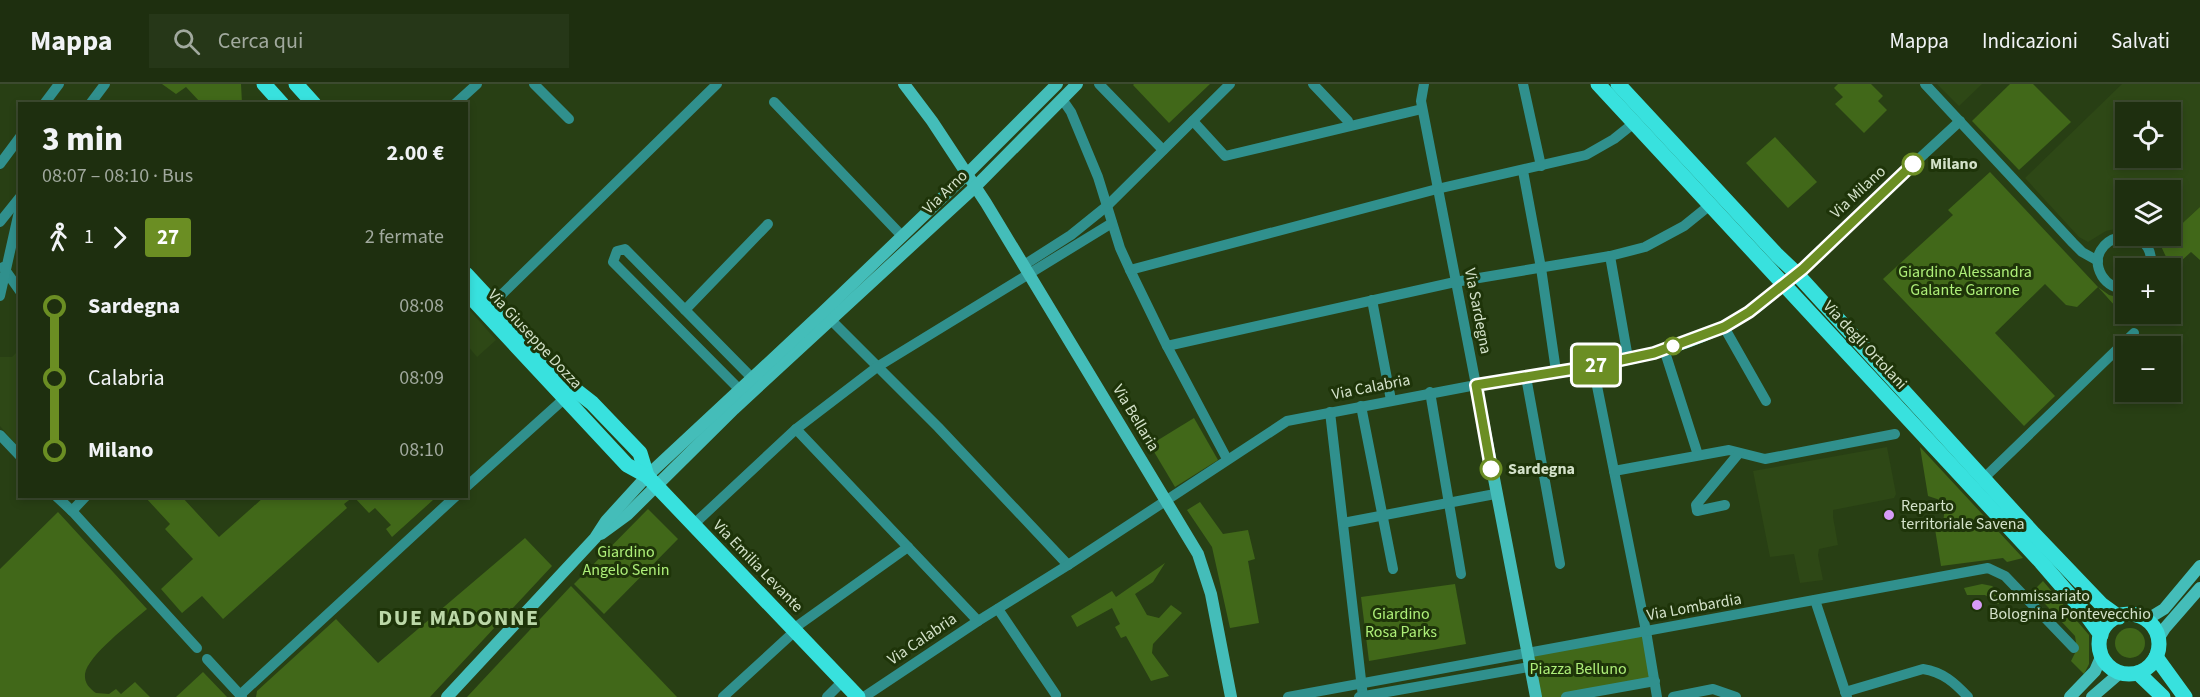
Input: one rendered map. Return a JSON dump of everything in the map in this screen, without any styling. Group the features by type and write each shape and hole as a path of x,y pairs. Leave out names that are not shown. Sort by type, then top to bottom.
{"main road":[{"path":"264,84 280,102"},
{"path":"296,84 312,102"},
{"name":"Via degli Ortolani","path":"1598,84 2041,562 2101,635"},
{"name":"Via degli Ortolani","path":"1618,84 1796,273 2091,594 2119,617"},
{"name":"Via Giuseppe Dozza","path":"468,276 567,391 576,410 627,465 652,481"},
{"name":"Via Giuseppe Dozza","path":"468,296 567,391 592,403 640,453 652,481"},
{"name":"Via Emilia Levante","path":"652,481 858,697"},
{"path":"2132,615 2146,620 2154,628 2158,639 2156,657 2148,668 2138,673 2121,672 2108,665 2102,656 2101,635 2107,624 2119,617 2132,615"},
{"path":"2156,657 2185,697"},
{"path":"2138,673 2163,697"}],"street":[{"path":"46,102 59,84"},
{"path":"92,102 105,84"},
{"path":"457,102 477,84"},
{"path":"534,84 569,119"},
{"path":"493,303 717,84"},
{"name":"Via Bellaria","path":"904,84 932,121 1027,270 1198,554 1211,594 1231,697"},
{"name":"Via Arno","path":"652,481 734,409 827,317 902,236 1057,84"},
{"name":"Via Arno","path":"652,481 752,378 827,317 975,187 1077,84"},
{"path":"1099,84 1163,150"},
{"path":"1027,270 1107,206 1230,84"},
{"path":"1313,84 1348,121 1349,126"},
{"name":"Via Sardegna","path":"1424,84 1422,109 1536,697"},
{"path":"1523,84 1541,166"},
{"path":"1925,84 2073,243 2082,252 2098,261"},
{"path":"1062,99 1071,112 1098,177 1120,248 1130,270 1227,459"},
{"path":"774,102 902,236"},
{"path":"1193,121 1225,156 1422,109"},
{"name":"Via Milano","path":"1784,284 1829,245 1832,239 1960,121"},
{"path":"1130,270 1437,189 1586,155 1614,139 1634,123"},
{"path":"0,164 18,140"},
{"path":"1523,171 1541,268 1556,371"},
{"path":"0,222 18,200"},
{"path":"1167,346 1455,282 1645,248 1683,226 1710,205"},
{"path":"0,296 2,265 18,213"},
{"path":"693,525 796,429 878,367 1027,270 1113,223"},
{"path":"685,310 768,224"},
{"path":"2115,287 2102,276 2098,261 2104,246 2110,240 2125,236 2133,237 2146,245 2151,258"},
{"path":"740,390 613,262 617,251 625,249 752,378"},
{"path":"1610,256 1628,358"},
{"path":"2,265 18,288"},
{"name":"Via Calabria","path":"864,697 1287,421 1430,392 1593,366 1664,349 1724,327 1749,312 1784,284"},
{"path":"1372,300 1391,400"},
{"path":"827,317 938,427 1068,565"},
{"path":"1724,327 1766,401"},
{"path":"1983,479 2133,333"},
{"path":"1664,349 1698,455"},
{"path":"1593,366 1657,697"},
{"path":"1526,377 1560,564"},
{"path":"468,485 567,391"},
{"path":"1430,392 1461,574"},
{"path":"1361,406 1393,569"},
{"path":"1330,412 1362,697 1529,666"},
{"path":"796,429 978,621"},
{"path":"1614,471 1729,450 1765,459 1895,434"},
{"path":"0,435 18,454"},
{"path":"1725,505 1697,511 1696,505 1739,453"},
{"path":"447,697 595,538 606,521 652,481"},
{"path":"1343,523 1495,494"},
{"path":"58,498 197,648"},
{"path":"72,512 84,498"},
{"path":"207,659 241,696 454,498"},
{"path":"723,697 794,630 908,547"},
{"path":"2146,620 2164,609 2200,566"},
{"name":"Via Lombardia","path":"1288,697 1988,568 2006,576 2074,648"},
{"path":"2158,639 2165,628 2199,593"},
{"path":"1815,600 1846,694 1923,669 1933,671 1954,682 1968,697"},
{"path":"998,609 1056,695"},
{"path":"2070,697 2096,671 2102,656"},
{"path":"2092,697 2121,672"},
{"path":"827,697 843,681"},
{"path":"1566,697 1615,693 1655,681"},
{"path":"1673,697 1713,689 1736,697"}],"shaded area":[{"path":"1937,84 1982,84 1959,106"},
{"path":"2122,84 2200,84 2200,207 2181,225 2181,180 2115,180 2115,229 2106,231 2088,242 2079,237 2025,178"},
{"path":"468,308 496,340 477,357 468,346"},
{"path":"18,351 18,447 0,426 0,357 12,357"},
{"path":"1887,447 1896,494 1894,498 1833,510 1838,545 1819,549 1823,580 1800,583 1794,554 1770,557 1753,471"}],"green space":[{"path":"162,84 241,84 242,102 200,102 186,87 176,94"},
{"path":"1134,84 1210,84 1169,123"},
{"path":"1838,84 1871,84 1883,96 1878,101 1887,110 1864,133 1835,104 1843,97 1834,88"},
{"path":"2010,84 2033,84 2071,122 2019,170 1972,121"},
{"path":"1775,137 1817,182 1788,208 1746,163"},
{"name":"Giardino Alessandra Galante Garrone","path":"1990,172 2098,287 2077,307 2066,305 2045,284 1995,333 2055,396 2024,426 1883,279 1953,215 1948,210"},
{"path":"2200,207 2200,260 2191,252 2181,261 2181,258 2167,258 2161,246 2181,246 2181,225"},
{"path":"2098,287 2115,296 2115,306"},
{"path":"1194,418 1218,460 1175,487 1150,445"},
{"path":"1920,447 2023,558 2007,562 2003,558 1941,566 1935,529 1943,527 1944,514 1948,510 1946,502 1928,496"},
{"path":"146,498 183,498 219,537 263,498 352,498 344,504 347,508 223,619 202,596 182,613 161,589 193,559 165,529 170,524"},
{"path":"355,498 431,498 433,500 392,537 386,529 391,525 375,508 369,513"},
{"path":"1200,502 1223,534 1248,530 1255,559 1248,561 1259,623 1230,628 1212,547 1187,510"},
{"name":"Giardino Angelo Senin","path":"648,509 678,539 604,614 574,584"},
{"path":"58,512 147,609 94,658 85,674 86,683 96,693 109,694 116,689 121,694 135,682 150,697 0,697 0,569"},
{"path":"525,538 552,566 430,697 256,697 257,691 336,619 378,663"},
{"path":"1165,563 1153,582 1135,594 1147,615 1159,618 1171,605 1182,613 1153,644 1152,653 1169,676 1151,681 1126,636 1121,638 1115,627 1120,624 1112,608 1077,627 1071,616 1112,591 1116,597"},
{"path":"2043,581 2089,635 2089,664 2084,674 2071,661 2077,649 2075,636 2033,591"},
{"name":"Giardino Rosa Parks","path":"1455,584 1466,644 1369,661 1361,597"},
{"path":"1982,584 1992,586 2005,598 1998,604 1985,595 1967,595 1964,588"},
{"path":"571,586 677,697 467,697"},
{"path":"2130,628 2141,632 2145,643 2141,654 2130,658 2119,654 2115,643 2119,632"},
{"name":"Piazza Belluno","path":"1646,631 1655,681 1566,697 1536,697 1527,652"},
{"path":"203,672 227,697 176,697"}],"bus line":[{"name":"27","path":"1491,469 1476,385 1593,366 1654,353 1724,327 1749,312 1803,269 1913,164"}],"place":[{"name":"Milano","path":"1913,164"},
{"name":"Sardegna","path":"1491,469"},
{"name":"Reparto territoriale Savena","path":"1889,515"},
{"name":"Commissariato Bolognina Pontevecchio","path":"1977,605"}],"district":[{"name":"DUE MADONNE","path":"459,618"}]}
